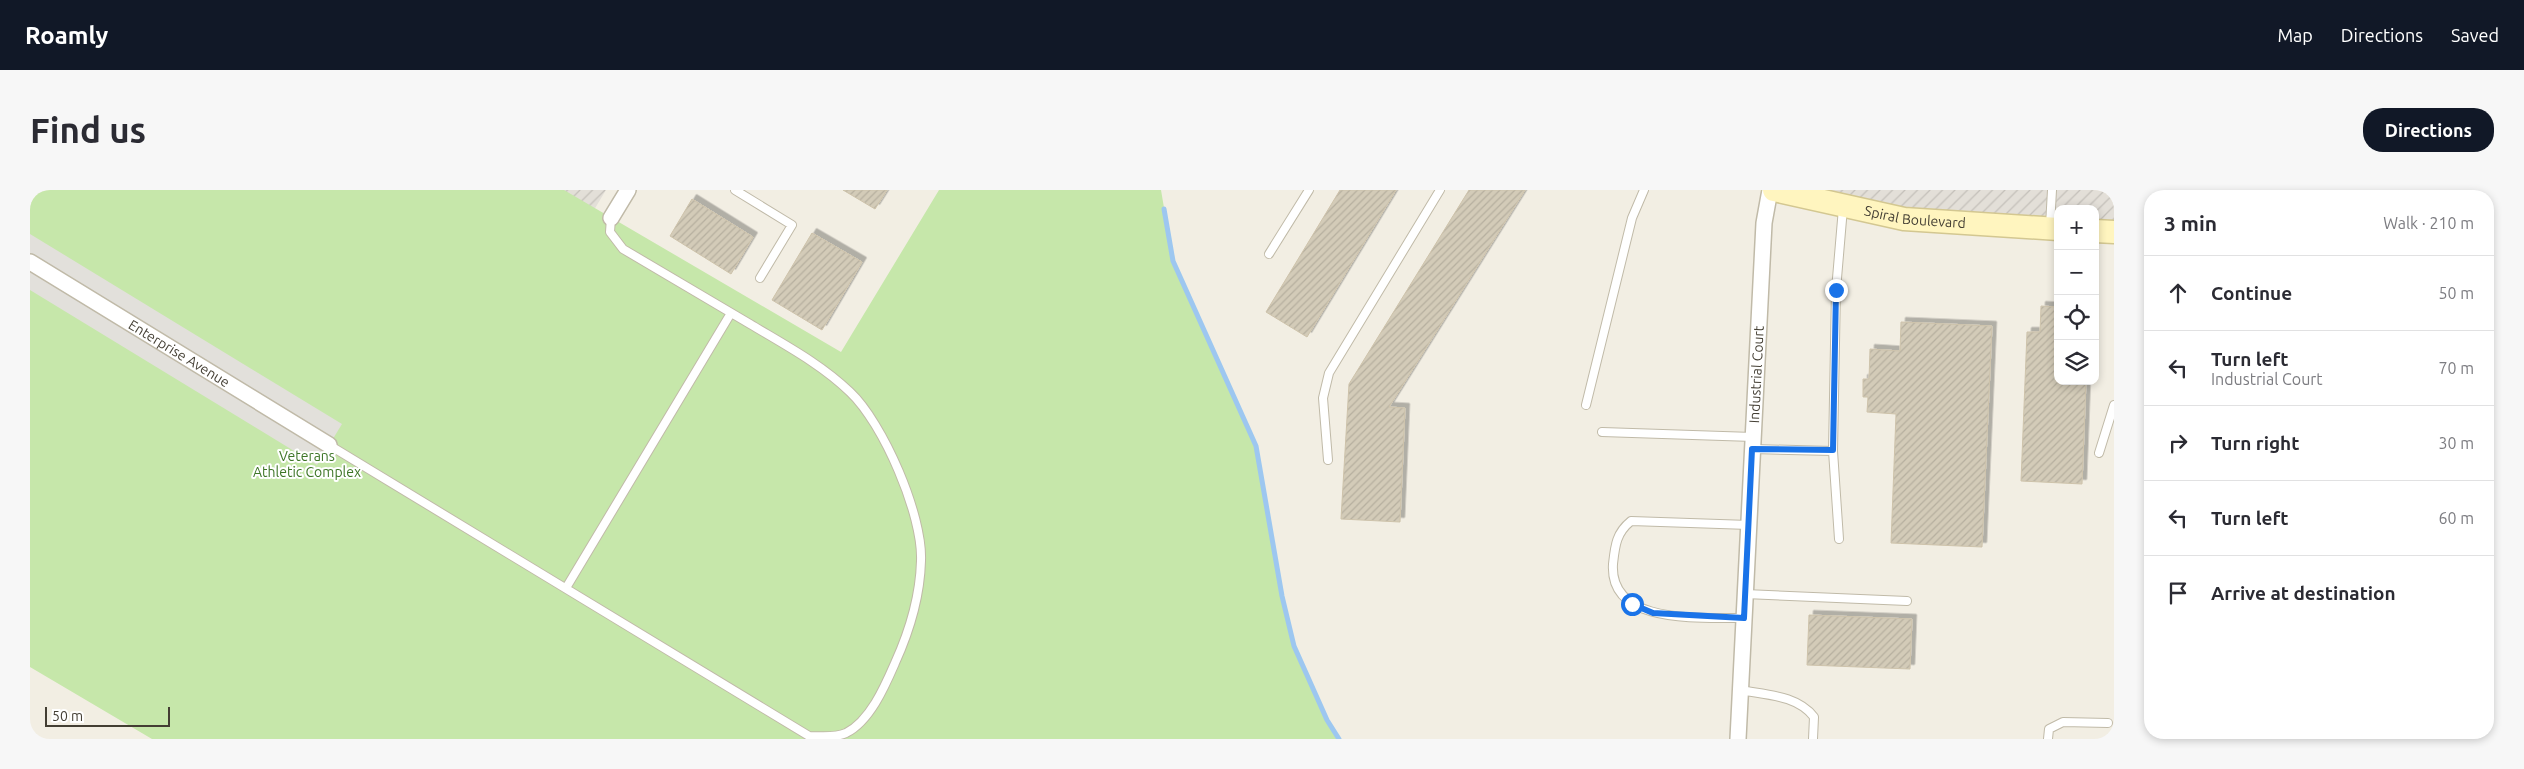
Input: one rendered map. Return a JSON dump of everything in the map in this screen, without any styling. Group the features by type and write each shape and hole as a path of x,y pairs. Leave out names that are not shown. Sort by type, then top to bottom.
{"street":[{"path":"611,218 628,190"},
{"name":"Industrial Court","path":"1738,739 1764,222 1770,190"},
{"name":"Spiral Boulevard","path":"1774,190 1904,219 2054,228"},
{"path":"2099,231 2114,232"},
{"name":"Enterprise Avenue","path":"30,262 329,445"}],"lane":[{"path":"735,190 792,224 760,278"},
{"path":"1269,254 1309,190"},
{"path":"1328,460 1323,398 1329,374 1440,190"},
{"path":"1586,405 1632,218 1644,190"},
{"path":"2052,190 2054,228"},
{"path":"1839,538 1833,450 1836,290 1844,206"},
{"path":"329,445 809,736 845,734 859,725 871,708 909,633 917,596 921,559 914,519 900,476 880,433 852,394 819,365 623,249 610,232 611,218"},
{"path":"566,588 731,313"},
{"path":"2099,453 2114,405"},
{"path":"1602,432 1833,450"},
{"path":"1744,618 1653,613 1623,598 1612,578 1615,543 1621,528 1631,520 1749,525"},
{"path":"1745,594 1907,601"},
{"path":"1740,690 1794,700 1806,707 1814,717 1813,739"},
{"path":"2048,739 2049,730 2063,722 2108,722"}],"shaded area":[{"path":"561,190 606,190 594,210"},
{"path":"1774,190 2114,190 2114,232 2099,231 2099,205 2054,205 2054,228"},
{"path":"30,234 342,424 317,465 30,290"}],"green space":[{"name":"Veterans Athletic Complex","path":"30,190 564,190 841,352 939,190 1161,190 1173,261 1256,446 1282,596 1294,646 1327,720 1339,739 152,739 30,667"}],"building":[{"path":"843,190 887,190 875,209"},
{"path":"1340,190 1396,190 1307,337 1266,312"},
{"path":"1469,190 1525,190 1389,407 1405,408 1400,522 1341,519 1349,384"},
{"path":"692,199 753,237 731,274 670,236"},
{"path":"812,233 862,262 822,330 772,300"},
{"path":"2041,306 2054,307 2054,385 2086,385 2082,484 2021,481 2027,332 2040,332"},
{"path":"1901,322 1992,326 1982,547 1891,543 1896,414 1867,412 1868,397 1863,397 1863,379 1869,379 1870,349 1900,351"},
{"path":"1809,615 1912,619 1910,669 1807,665"}],"waterway":[{"path":"1164,209 1173,261 1256,446 1282,596 1294,646 1327,720 1339,739"}],"route":[{"path":"1632,604 1653,613 1744,618 1752,449 1833,450 1836,290"}]}
